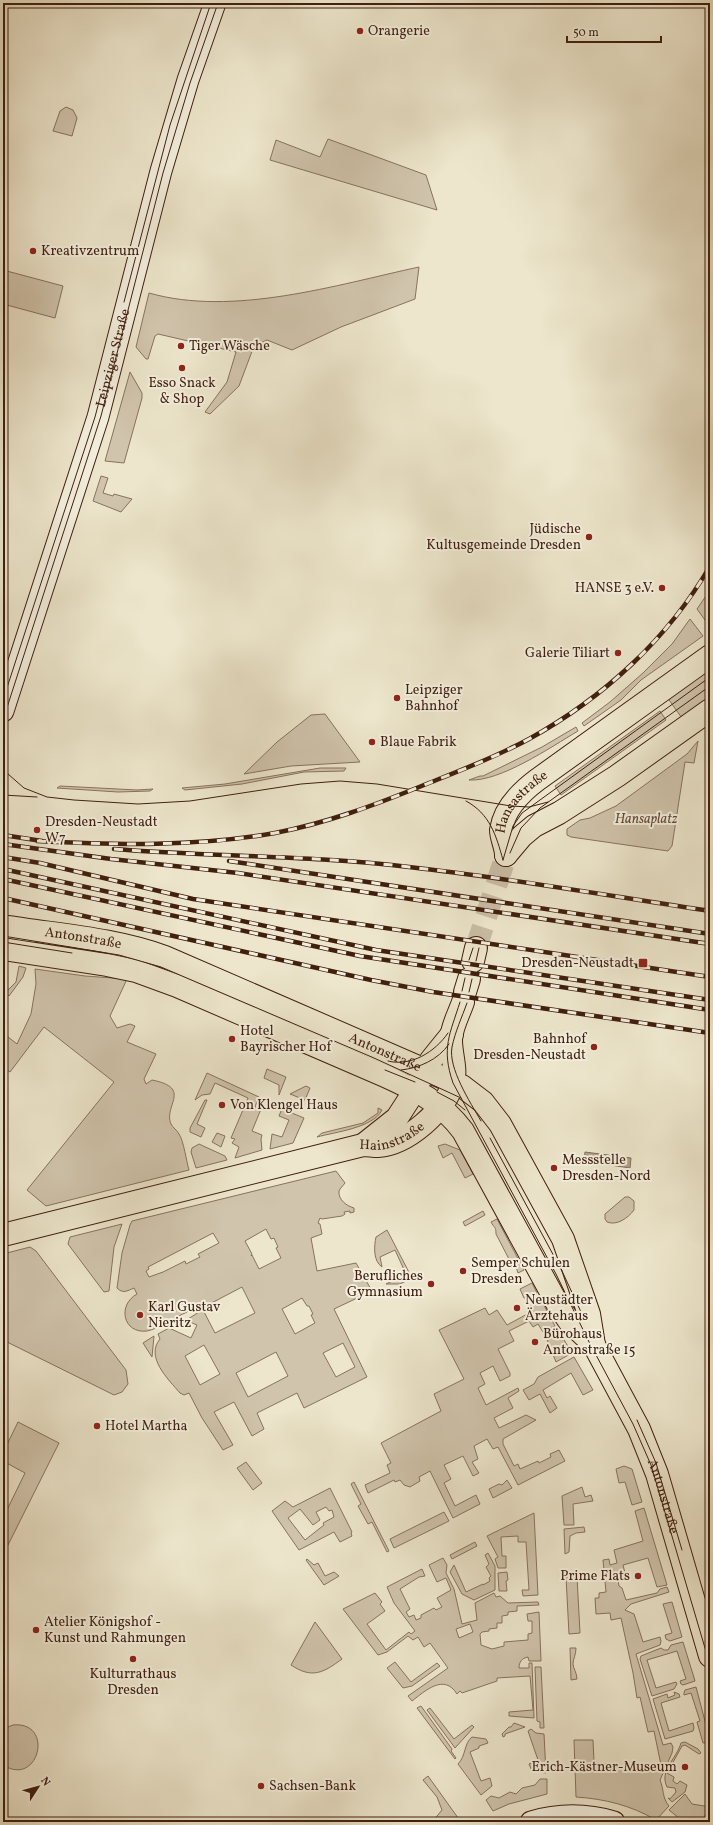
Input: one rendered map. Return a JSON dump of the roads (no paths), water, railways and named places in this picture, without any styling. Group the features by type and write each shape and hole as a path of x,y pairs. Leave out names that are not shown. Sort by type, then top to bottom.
{"main road":[{"name":"Leipziger Straße","path":"3,711 98,417 158,179 188,80 214,3"},
{"name":"Hansastraße","path":"710,656 543,775 519,795 511,806 501,831 506,855 522,836 534,826 559,813 616,776 710,710"},
{"name":"Antonstraße","path":"3,926 143,949 165,957 348,1038 462,1086 475,1096 495,1116 558,1230 571,1259 589,1314 594,1345"},
{"name":"Antonstraße","path":"3,949 136,971 177,986 415,1089 441,1106 456,1122 469,1141 558,1305 569,1321 594,1345 639,1429 650,1456 710,1656"},
{"path":"425,1070 452,1034 469,976"},
{"path":"452,1034 455,1067 453,1083"},
{"name":"Hainstraße","path":"363,1145 396,1118 415,1089 425,1070"},
{"name":"Hainstraße","path":"363,1145 379,1146 400,1139 426,1123 441,1106 453,1083"},
{"path":"3,1236 363,1145"},
{"path":"531,1822 562,1816 586,1816 614,1822"}],"tunnel":[{"path":"476,948 506,855"}],"tram line":[{"path":"124,302 170,125 211,3"},
{"path":"3,720 101,416 163,173 190,83 218,3"},
{"path":"3,700 95,417 101,394"},
{"path":"503,860 513,826 522,813 710,677"},
{"path":"510,853 521,828 540,808 710,686"},
{"path":"3,766 8,774 24,788 47,797 74,800 138,804 190,801 301,784 340,781 377,784 511,806 529,807 548,802"},
{"path":"3,795 37,797"},
{"path":"466,801 481,812 491,826 498,842 503,860"},
{"path":"3,936 119,955 161,967 374,1058 461,1098"},
{"path":"3,942 72,953"},
{"path":"469,960 473,948"},
{"path":"476,961 479,948"},
{"path":"462,991 465,978"},
{"path":"469,992 472,979"},
{"path":"460,1002 450,1032 447,1050 449,1071 453,1083 556,1274 588,1340 633,1424 651,1465 710,1665"},
{"path":"467,1003 452,1047 453,1065 461,1085 481,1121"},
{"path":"388,1061 405,1062 414,1060 429,1052 443,1040 448,1033"},
{"path":"401,1070 415,1067 434,1059 445,1050 449,1044"},
{"path":"385,1070 415,1082"},
{"path":"437,1092 454,1101 465,1110"},
{"path":"490,1138 562,1271 581,1312"},
{"path":"637,1420 656,1463 682,1550"}],"railway":[{"path":"37,841 156,844 246,838 294,829 351,813 464,769 504,752 529,739 583,705 608,685 654,642 693,593 710,566"},
{"path":"3,835 42,841"},
{"path":"3,844 111,859 238,873 710,944"},
{"path":"114,849 372,863 484,876 710,911"},
{"path":"3,857 40,863 193,899 710,977"},
{"path":"229,861 710,934"},
{"path":"3,869 376,950 710,1000"},
{"path":"3,879 360,956 710,1010"},
{"path":"3,898 371,980 433,992 710,1033"}],"place":[{"name":"Orangerie","path":"360,31"},
{"name":"Kreativzentrum","path":"33,251"},
{"name":"Tiger Wäsche","path":"181,346"},
{"name":"Esso Snack & Shop","path":"182,368"},
{"name":"Jüdische Kultusgemeinde Dresden","path":"589,537"},
{"name":"HANSE 3 e.V.","path":"662,588"},
{"name":"Galerie Tiliart","path":"618,653"},
{"name":"Leipziger Bahnhof","path":"397,698"},
{"name":"Blaue Fabrik","path":"372,742"},
{"name":"Dresden-Neustadt W7","path":"37,830"},
{"name":"Dresden-Neustadt","path":"643,963"},
{"name":"Hotel Bayrischer Hof","path":"232,1039"},
{"name":"Bahnhof Dresden-Neustadt","path":"594,1047"},
{"name":"Von Klengel Haus","path":"222,1105"},
{"name":"Messstelle Dresden-Nord","path":"554,1168"},
{"name":"Semper Schulen Dresden","path":"463,1271"},
{"name":"Berufliches Gymnasium","path":"431,1284"},
{"name":"Neustädter Ärztehaus","path":"517,1308"},
{"name":"Karl Gustav Nieritz","path":"140,1315"},
{"name":"Bürohaus Antonstraße 15","path":"535,1342"},
{"name":"Hotel Martha","path":"97,1426"},
{"name":"Prime Flats","path":"638,1576"},
{"name":"Atelier Königshof - Kunst und Rahmungen","path":"36,1630"},
{"name":"Kulturrathaus Dresden","path":"133,1659"},
{"name":"Erich-Kästner-Museum","path":"685,1767"},
{"name":"Sachsen-Bank","path":"261,1786"}],"park label":[{"name":"Hansaplatz","path":"646,819"}]}
